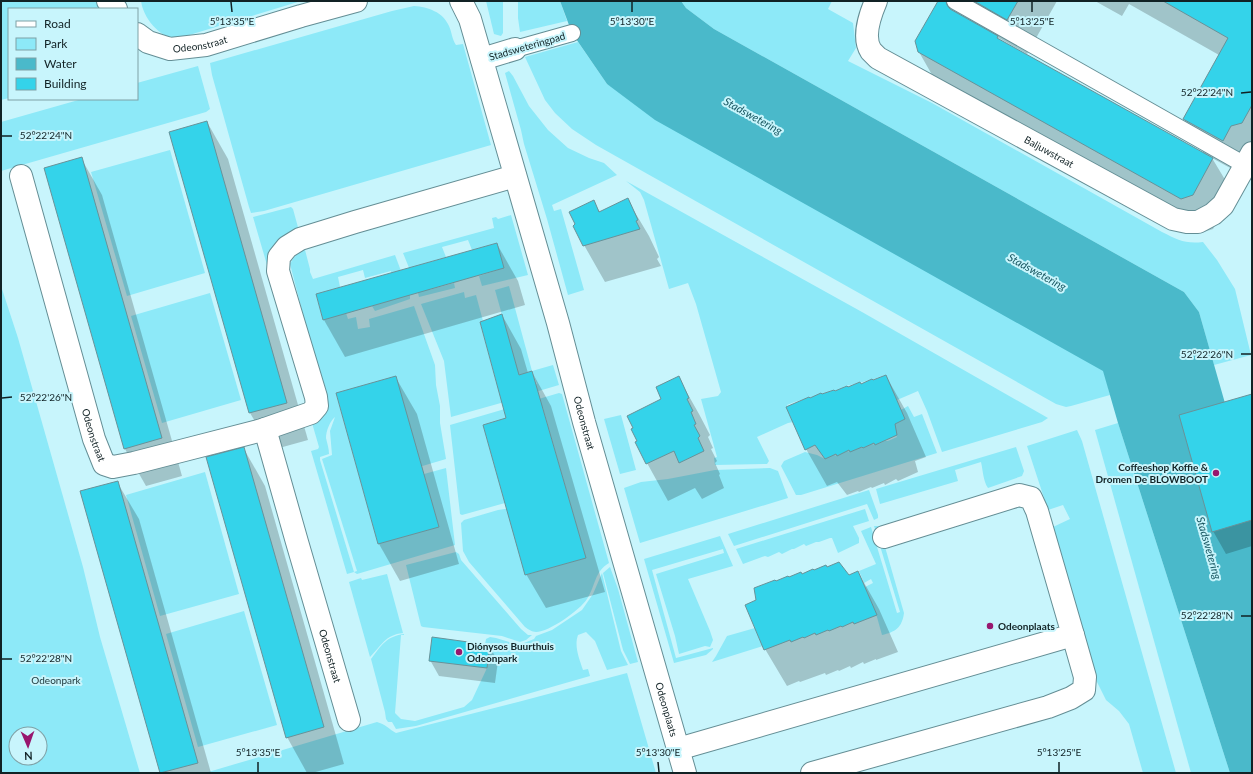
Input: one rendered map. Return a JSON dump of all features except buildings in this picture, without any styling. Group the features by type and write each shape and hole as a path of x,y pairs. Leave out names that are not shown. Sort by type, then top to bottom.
{"street":[{"name":"Odeonstraat","path":"138,35 148,42 170,49 199,46 356,1"},
{"name":"Odeonstraat","path":"461,1 470,19 482,59 655,669"},
{"name":"Baljuwstraat","path":"876,1 870,14 867,29 871,51 878,58 1173,219 1186,222 1198,222 1213,214 1223,205 1249,159"},
{"name":"Stadsweteringpad","path":"482,59 515,49"},
{"name":"Odeonstraat","path":"21,176 94,439 104,464 113,467 134,463 265,429 311,413 317,406 316,398 278,271 279,257 287,247 306,237 515,176"},
{"name":"Odeonstraat","path":"265,429 349,720"},
{"path":"812,773 1048,707 1071,698 1084,690 1084,677 1073,635 1037,511 1031,498 1019,495 884,537"},
{"name":"Odeonplaats","path":"678,749 1073,635"},
{"name":"Odeonplaats","path":"655,669 685,773"}],"lane":[{"path":"955,1 1249,159"},
{"name":"Stadsweteringpad","path":"515,49 572,33"}],"green space":[{"path":"1,1 98,1 101,8 8,8 8,98 1,100"},
{"path":"141,1 301,1 176,38 170,37 158,31 153,26 145,14"},
{"path":"486,1 503,1 503,33 501,36 494,34"},
{"path":"518,1 560,1 567,21 520,32"},
{"path":"681,1 832,1 828,9 853,23 856,48 848,61 932,103 1162,232 1182,241 1203,242 1217,260 1235,289 1251,355 1214,365 1199,312 1184,292 714,29 686,8"},
{"path":"414,6 430,9 443,17 449,26 456,45 463,44 491,145 264,211 251,213 212,75 210,63"},
{"path":"578,42 607,84 1104,371 1110,395 1066,407 1056,404 596,145 572,129 555,113 545,100 525,57"},
{"path":"198,66 210,109 206,112 1,171 1,122 78,100 138,100 138,83"},
{"path":"509,71 529,106 548,130 568,148 604,163 617,175 552,205 554,211 561,209 584,290 568,295 505,73"},
{"path":"170,150 205,273 127,296 91,172"},
{"path":"626,181 862,312 1048,418 1042,422 942,452 918,391 897,400 885,375 787,405 793,422 757,437 769,461 767,464 715,465 714,458 717,457 701,399 718,396 721,392 696,304 688,283 669,289 644,200 640,192"},
{"path":"291,207 293,209 299,231 278,242 274,246 269,256 269,263 267,265 253,217"},
{"path":"511,215 528,275 482,286 479,276 504,268 497,243 472,250 468,240 442,247 446,257 422,264 429,290 454,283 455,288 419,297 416,285 403,253 494,228 492,218 496,217 498,219"},
{"path":"305,250 313,279 395,255 410,295 410,299 375,311 372,306 398,298 391,271 365,278 363,270 338,277 340,287 316,295 323,320 346,313 348,319 356,317 358,329 370,327 369,319 414,306 435,365 436,385 440,406 440,423 446,459 409,470 396,376 336,394 378,544 439,527 424,474 446,468 455,545 357,574 354,572 347,574 311,451 318,449 319,447 312,423 322,418 326,406 327,393 306,326 290,264 296,255","holes":["335,417 330,431 332,455 322,459 357,571 354,572 320,457 329,454 326,435 330,424"]},
{"name":"Odeonpark","path":"1,286 18,338 83,567 100,637 140,773 1,773"},
{"path":"509,286 532,371 519,375 495,290"},
{"path":"464,292 465,298 476,295 483,321 480,323 496,382 501,381 508,401 451,417 444,361 421,304"},
{"path":"210,293 241,400 162,423 131,316"},
{"path":"553,365 559,385 525,395 523,388 537,384 532,371"},
{"path":"559,393 562,394 609,563 600,570 590,594 578,609 564,620 542,631 535,632 525,627 469,562 463,551 461,523 464,520 498,510 511,508 526,575 586,558 543,408 483,425 505,503 462,515 460,514 450,425"},
{"path":"908,406 914,417 922,414 937,453 801,495 796,495 781,466 784,461 805,452 825,459 834,455 837,456 847,451 850,452 872,444 875,445 888,441 897,437 893,424 905,419 901,410"},
{"path":"621,415 636,470 620,474 604,419"},
{"path":"1118,423 1230,773 1191,773 1095,430"},
{"path":"1077,430 1082,441 1176,773 1143,773 1129,724 1119,711 1106,700 1097,682 1053,527 1070,519 1063,505 1048,510 1027,446"},
{"path":"1016,447 1024,471 1022,476 988,488 984,479 981,462 955,470 958,481 880,504 876,489"},
{"path":"770,468 778,471 788,498 640,543 624,488 641,482 668,479 715,470"},
{"path":"205,472 239,594 160,616 126,495"},
{"path":"869,490 878,515 878,518 874,520 867,504 734,546 728,534"},
{"path":"865,509 869,521 853,526 859,538 859,543 838,553 832,538 806,546 804,544 782,554 779,552 768,557 765,556 743,564 736,549"},
{"path":"874,526 879,526 904,613 900,626 894,631 882,635 875,610 865,587 873,583 871,579 864,583 859,571 876,564 861,531 871,527 897,613 900,612"},
{"path":"720,536 733,566 688,579 713,640 710,647 705,646 679,654 656,574 724,553 723,549 652,570 676,658 713,648 706,655 674,663 644,559"},
{"path":"456,552 459,554 461,560 521,629 528,635 532,635 526,640 520,642 502,636 421,626 406,565"},
{"path":"610,567 618,589 638,662 630,664 623,650 603,573"},
{"path":"602,573 621,651 628,665 607,670 595,641 586,632 578,635 577,648 583,670 588,669 590,676 416,726 396,729 392,722 388,722 371,659 384,642 392,637 404,634 401,635 395,713 401,719 415,721 464,707 472,700 487,668 489,645 485,644 486,639 490,637 496,638 519,645 552,630 582,610 593,594"},
{"path":"387,574 403,633 388,638 370,657 349,582 361,578 362,580"},
{"path":"244,611 277,725 198,747 166,634"},
{"path":"755,628 763,646 712,662 727,636"},
{"path":"627,673 656,773 205,773 377,722 385,725 396,733"}],"water":[{"name":"Stadswetering","path":"560,1 681,1 686,8 714,29 1184,292 1199,312 1252,498 1252,773 1230,773 1118,423 1103,371 655,120 607,84 572,33"}],"place":[{"name":"Coffeeshop Koffie & Dromen De BLOWBOOT","path":"1216,473"},
{"name":"Odeonplaats","path":"990,626"},
{"name":"Diónysos Buurthuis Odeonpark","path":"459,652"}]}
